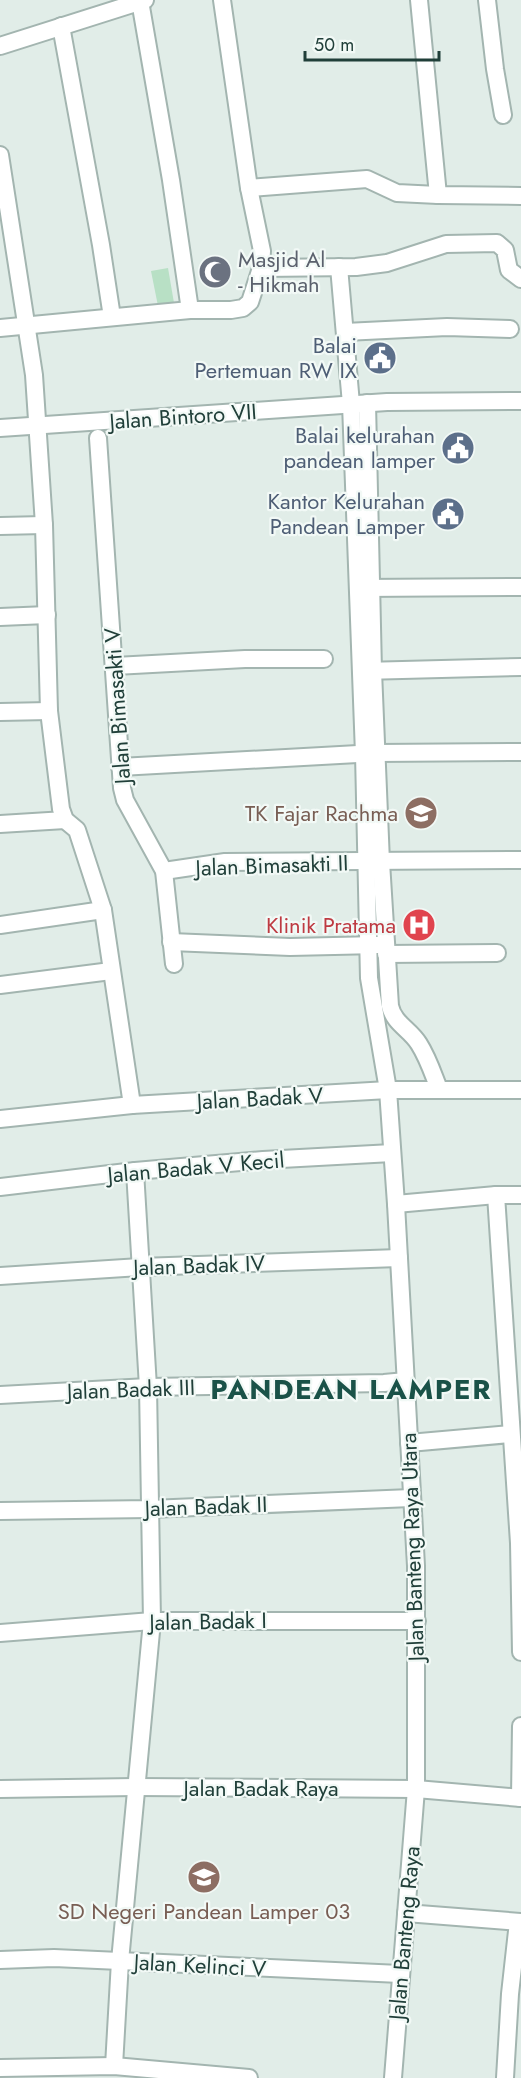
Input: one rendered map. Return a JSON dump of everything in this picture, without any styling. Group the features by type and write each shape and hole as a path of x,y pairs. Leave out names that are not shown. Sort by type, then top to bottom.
{"street":[{"path":"0,328 190,310 231,310 243,308 250,302 261,268 262,251 249,188 222,0"},
{"path":"419,0 438,195"},
{"path":"487,0 503,115"},
{"path":"0,46 61,26 115,4 142,1 190,310"},
{"path":"61,26 112,317"},
{"path":"0,156 34,375 44,525 49,711 61,809 65,820 77,830 103,910 132,1105"},
{"path":"249,188 367,179 397,193 521,196"},
{"path":"261,268 356,267 387,263 446,244 497,243 505,250 509,270 521,279"},
{"path":"339,267 345,332 359,404 374,862 380,948 392,1014 419,1043 439,1089"},
{"path":"345,332 447,327 510,329"},
{"name":"Jalan Bintoro VII","path":"0,428 415,400 521,401"},
{"name":"Jalan Bimasakti V","path":"98,438 120,767 125,800 164,871 174,964"},
{"path":"0,526 44,525"},
{"path":"365,588 521,587"},
{"path":"0,617 47,615"},
{"path":"115,666 245,659 324,659"},
{"path":"367,671 521,667"},
{"path":"0,712 49,711"},
{"path":"120,767 370,753 521,752"},
{"path":"0,824 65,820"},
{"name":"Jalan Bimasakti II","path":"164,871 225,862 521,860"},
{"path":"0,926 103,910"},
{"path":"171,942 497,952"},
{"name":"Jalan Banteng Raya Utara","path":"380,948 369,978 388,1090 410,1443 417,1621 416,1789"},
{"path":"0,986 111,971"},
{"name":"Jalan Badak V","path":"0,1119 132,1105 388,1090 521,1090"},
{"name":"Jalan Badak V Kecil","path":"0,1187 135,1171 263,1160 392,1153"},
{"path":"114,2066 120,1961 152,1621 148,1387 135,1171"},
{"path":"496,1195 520,1542 521,1652"},
{"path":"396,1204 521,1195"},
{"name":"Jalan Badak IV","path":"0,1276 140,1267 399,1258"},
{"name":"Jalan Badak III","path":"0,1395 148,1387 406,1381"},
{"path":"410,1443 511,1434"},
{"name":"Jalan Badak II","path":"0,1511 150,1509 411,1498"},
{"name":"Jalan Badak I","path":"0,1633 152,1621 417,1621"},
{"path":"520,1798 521,1726"},
{"name":"Jalan Badak Raya","path":"0,1789 135,1786 416,1789 520,1798"},
{"name":"Jalan Banteng Raya","path":"393,2078 416,1789"},
{"path":"406,1913 519,1922 515,1994 505,2078"},
{"name":"Jalan Kelinci V","path":"0,1960 54,1958 400,1974"},
{"path":"0,2068 87,2073 114,2066 249,2078"}],"green space":[{"path":"168,268 174,303 158,306 151,271"}],"place":[{"name":"Masjid Al - Hikmah","path":"215,272"},
{"name":"Balai Pertemuan RW IX","path":"380,358"},
{"name":"Balai kelurahan pandean lamper","path":"458,448"},
{"name":"Kantor Kelurahan Pandean Lamper","path":"448,514"},
{"name":"TK Fajar Rachma","path":"421,813"},
{"name":"Klinik Pratama","path":"419,925"},
{"name":"SD Negeri Pandean Lamper 03","path":"204,1877"}],"district":[{"name":"PANDEAN LAMPER","path":"351,1389"}]}
